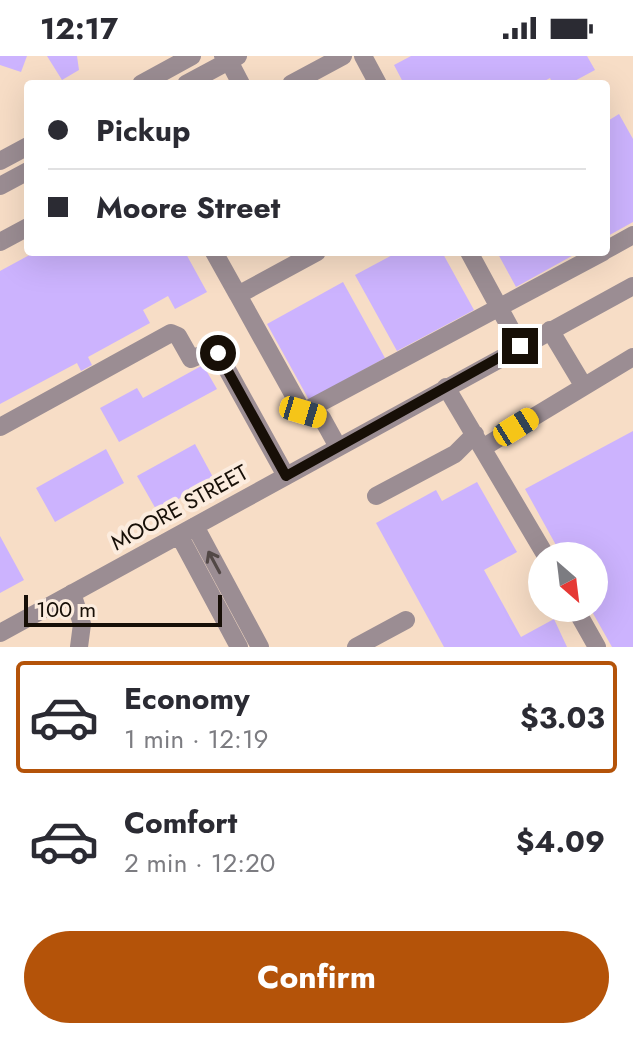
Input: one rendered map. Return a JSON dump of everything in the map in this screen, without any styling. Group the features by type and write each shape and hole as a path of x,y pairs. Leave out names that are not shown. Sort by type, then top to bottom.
{"street":[{"path":"148,80 192,56"},
{"path":"298,80 343,56"},
{"path":"363,56 376,80"},
{"path":"193,80 230,57 239,80"},
{"path":"0,161 24,148"},
{"path":"0,186 24,173"},
{"path":"0,242 24,229"},
{"path":"610,248 633,235"},
{"path":"216,256 303,412 322,418 338,447"},
{"path":"238,295 310,256"},
{"path":"471,256 520,346"},
{"path":"303,412 595,256"},
{"name":"MOORE STREET","path":"0,633 633,286"},
{"path":"550,330 583,385"},
{"path":"0,427 171,333 178,336 191,359 213,350 218,353 286,476"},
{"path":"376,496 633,357"},
{"path":"446,387 538,542"},
{"path":"187,530 239,647"},
{"path":"187,530 260,647"},
{"path":"72,593 82,624 79,647"},
{"path":"356,647 406,620"},
{"path":"583,622 597,647"}],"building":[{"path":"0,56 27,56 21,72 0,65"},
{"path":"47,56 77,56 79,70 62,80"},
{"path":"411,56 587,56 595,70 576,80 402,80 394,65"},
{"path":"619,114 633,139 633,222 610,235 610,120"},
{"path":"28,256 187,256 207,292 175,309 168,296 143,310 150,323 88,357 92,365 81,371 77,363 0,404 0,271"},
{"path":"391,256 444,256 474,310 397,351 355,275"},
{"path":"499,256 572,256 516,287"},
{"path":"343,282 385,358 309,400 267,324"},
{"path":"203,365 217,389 119,442 100,408 137,388 143,398"},
{"path":"633,431 633,647 612,647 598,622 608,622 608,542 554,542 525,489"},
{"path":"195,444 214,479 157,511 137,476"},
{"path":"106,449 124,483 55,522 36,488"},
{"path":"477,482 517,552 484,570 521,637 548,622 555,622 567,647 444,647 376,523 436,490 442,501"},
{"path":"0,536 24,580 0,593"}],"route":[{"path":"218,353 286,476 520,346"}]}
